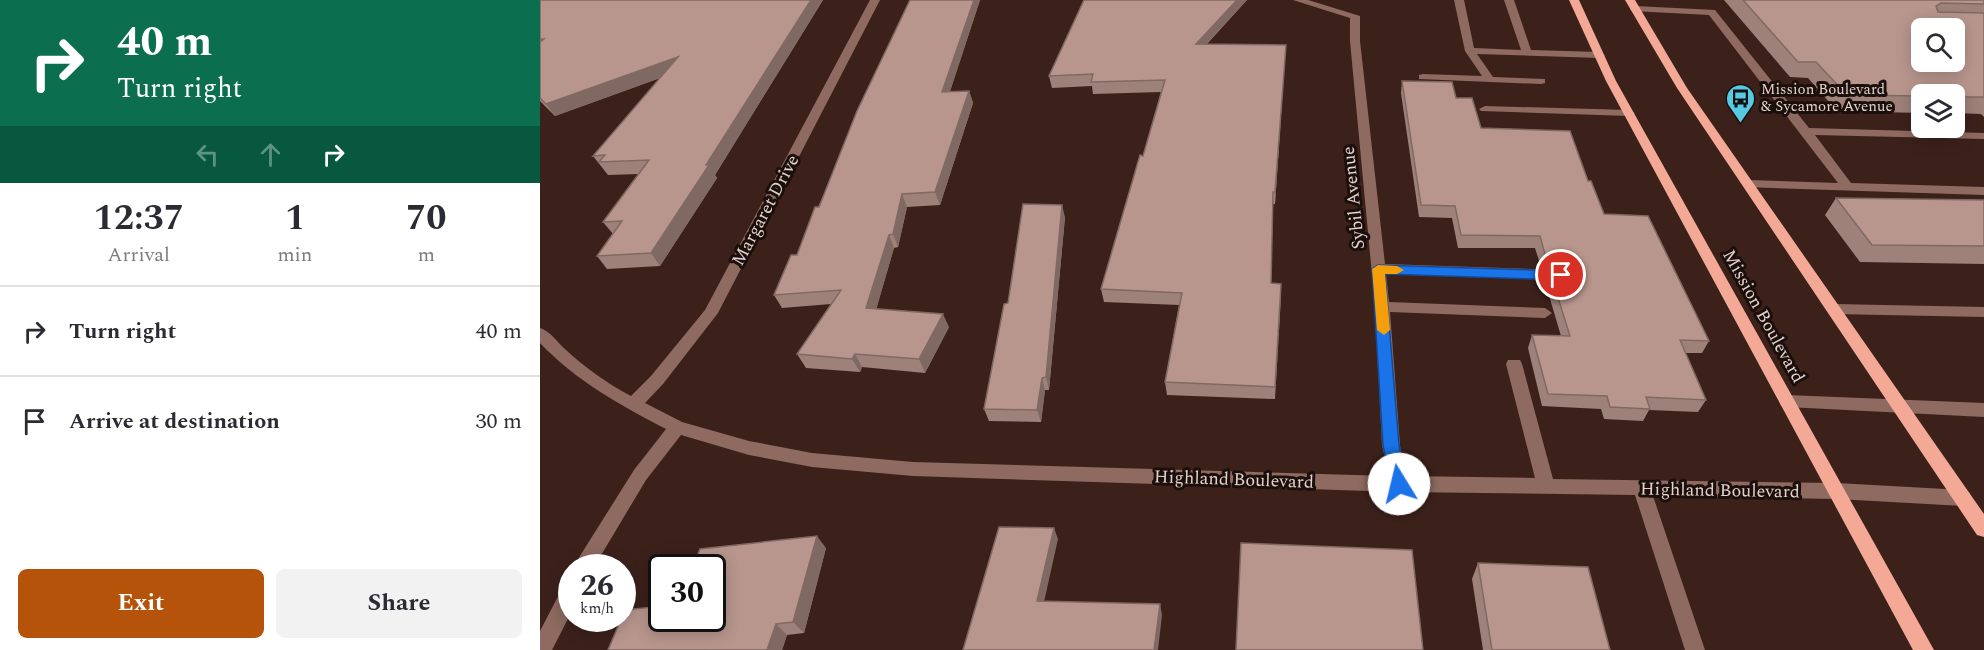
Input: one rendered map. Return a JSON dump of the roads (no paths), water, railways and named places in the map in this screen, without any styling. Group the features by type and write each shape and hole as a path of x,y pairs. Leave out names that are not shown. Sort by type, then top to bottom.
{"main road":[{"name":"Mission Boulevard","path":"1574,0 1629,113 1924,650"},
{"path":"1632,4 1682,88 1984,529"}],"street":[{"name":"Margaret Drive","path":"633,405 657,380 711,313 876,0"},
{"name":"Sybil Avenue","path":"1298,0 1355,16 1355,41 1382,307 1391,445 1399,484"},
{"path":"1459,0 1470,51 1490,80"},
{"path":"1509,0 1527,53"},
{"path":"1632,4 1712,12 1847,187"},
{"path":"1470,51 1600,55"},
{"path":"1423,77 1541,81"},
{"path":"1485,109 1629,113"},
{"path":"1806,131 1984,136"},
{"path":"1748,184 1984,191"},
{"path":"1378,269 1561,275"},
{"path":"1382,307 1545,313"},
{"path":"1834,309 1984,312"},
{"name":"Highland Boulevard","path":"540,333 560,354 633,405 677,427 749,448 812,460 913,469 1399,484 1837,491 1963,498"},
{"path":"1514,364 1546,487"},
{"path":"1787,401 1900,408 1984,410"},
{"path":"592,554 634,484 677,427"},
{"path":"1642,489 1695,650"},
{"path":"541,650 558,617"}],"place":[{"name":"Mission Boulevard & Sycamore Avenue","path":"1740,124"}]}
